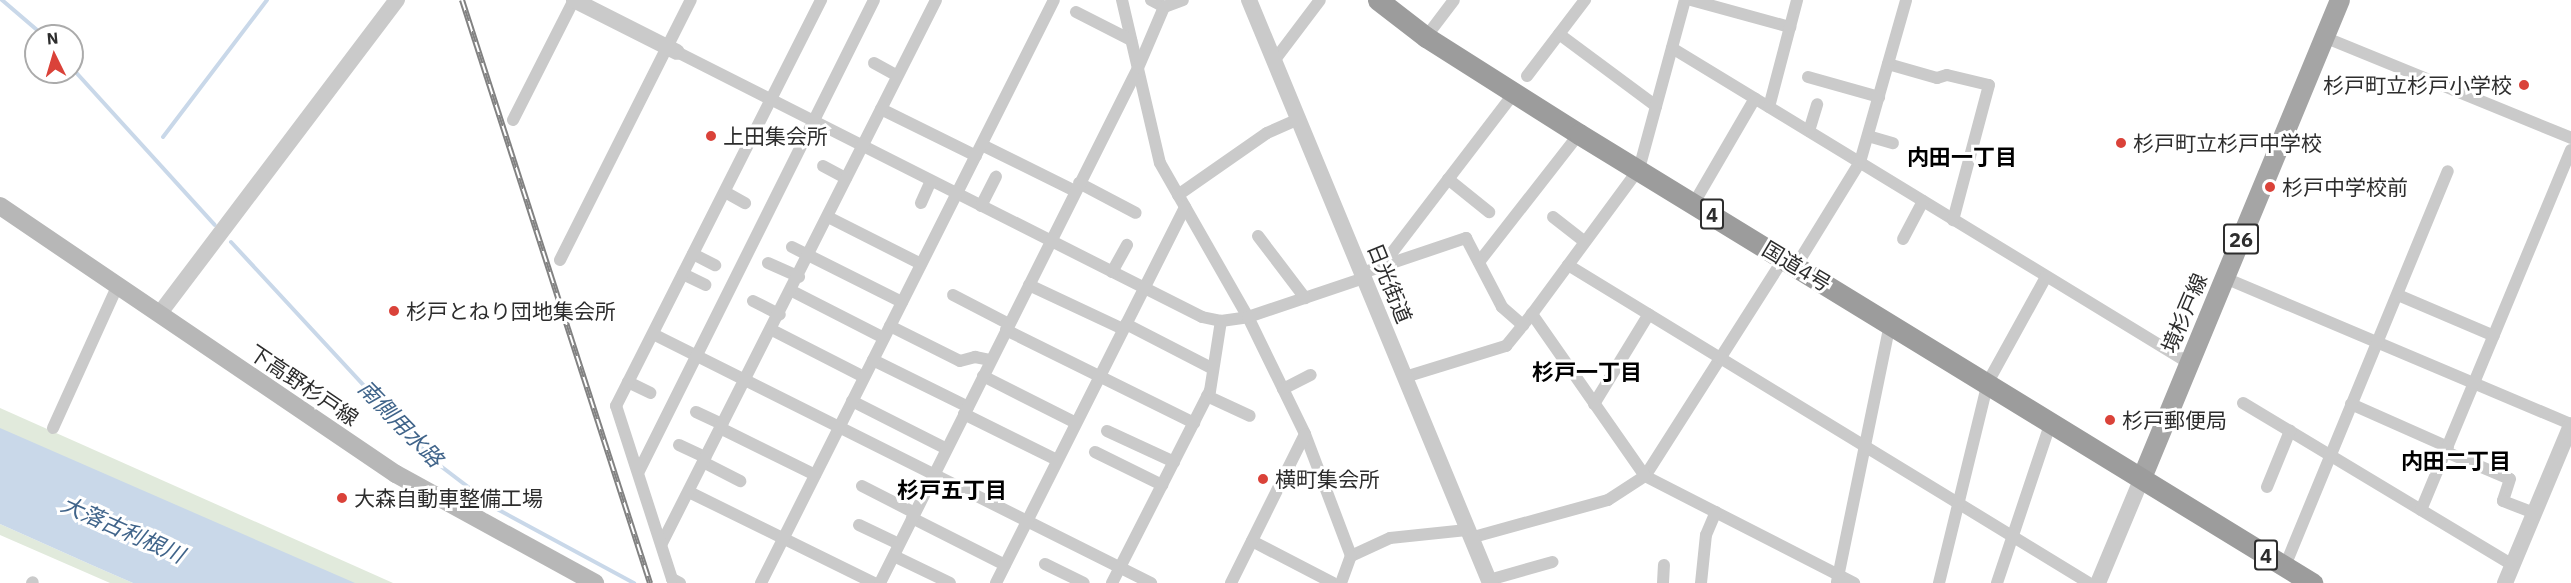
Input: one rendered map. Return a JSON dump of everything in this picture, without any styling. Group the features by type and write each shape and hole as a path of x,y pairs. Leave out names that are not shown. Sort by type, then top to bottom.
{"highway":[{"name":"国道4号","path":"1378,0 1426,37 1579,134 1988,382 2297,577"}],"main road":[{"name":"境杉戸線","path":"2142,478 2340,0"},
{"name":"下高野杉戸線","path":"0,206 413,484 595,583"}],"street":[{"path":"160,313 397,0"},
{"path":"513,120 574,0 1202,317 1221,321 1248,317 1466,238 1502,307 1523,325"},
{"path":"560,260 672,50 691,0"},
{"path":"680,583 672,579 639,471 615,406 821,0"},
{"path":"639,471 874,0"},
{"path":"662,543 780,315 862,145 936,0"},
{"path":"761,583 1054,0"},
{"path":"1122,0 1160,163 1248,317 1305,434 1351,556 1341,583"},
{"path":"1151,0 1164,7"},
{"path":"880,583 1138,68 1164,7 1182,0"},
{"name":"日光街道","path":"1249,0 1489,582"},
{"path":"1274,62 1320,0"},
{"path":"1426,37 1454,0"},
{"path":"1527,76 1585,0"},
{"path":"1405,377 1506,346 1532,314 1639,169 1685,0"},
{"path":"1691,0 1790,27"},
{"path":"1769,106 1797,0"},
{"path":"1351,556 1390,538 1469,534 1608,500 1645,476 1721,358 1860,162 1903,1"},
{"path":"1076,12 1131,40"},
{"path":"1559,34 1656,106"},
{"path":"2324,37 2571,138"},
{"path":"1672,48 2189,363"},
{"path":"874,63 897,76"},
{"path":"1888,64 1937,78 1947,75 1989,85 1953,220"},
{"path":"1808,77 1879,97"},
{"path":"1381,267 1514,93"},
{"path":"1694,203 1755,98"},
{"path":"1809,131 1817,104"},
{"path":"881,109 976,156"},
{"path":"1178,195 1267,133 1298,119"},
{"path":"1479,262 1579,134"},
{"path":"1868,136 1893,143"},
{"path":"982,145 1136,213"},
{"path":"2421,510 2571,150"},
{"path":"823,166 846,178"},
{"path":"2297,577 2331,456 2448,171"},
{"path":"981,206 996,177"},
{"path":"1448,179 1489,212"},
{"path":"921,202 931,181"},
{"path":"725,192 745,203"},
{"path":"1903,239 1923,201"},
{"path":"996,583 1185,207"},
{"path":"828,217 921,264"},
{"path":"1552,217 1584,241"},
{"path":"1258,236 1305,298"},
{"path":"1112,272 1127,245"},
{"path":"792,247 902,302"},
{"path":"693,254 715,265"},
{"path":"768,262 799,277"},
{"path":"1568,265 2089,583"},
{"path":"683,274 706,285"},
{"path":"1939,583 1988,382 2046,277"},
{"path":"2225,278 2571,424 2505,583"},
{"path":"53,428 118,285"},
{"path":"1029,285 1213,369"},
{"path":"792,291 884,338"},
{"path":"952,295 1099,376 1194,423"},
{"path":"2398,295 2494,336"},
{"path":"753,301 780,315"},
{"path":"1532,314 1645,476 1716,512 1837,579 1854,583"},
{"path":"1594,404 1649,314"},
{"path":"1112,583 1207,396 1221,321"},
{"path":"1837,579 1890,323"},
{"path":"890,326 960,361 975,357 991,360"},
{"path":"772,330 864,377"},
{"path":"653,334 1151,583"},
{"path":"873,360 1057,460"},
{"path":"1283,389 1311,375"},
{"path":"983,376 1076,423"},
{"path":"628,382 651,393"},
{"path":"1207,396 1250,416"},
{"path":"852,401 947,449"},
{"path":"2243,403 2513,565"},
{"path":"2352,404 2510,479 2503,501 2534,513"},
{"path":"696,412 815,475"},
{"path":"1997,583 2051,422"},
{"path":"1107,431 1174,462"},
{"path":"2267,487 2290,431"},
{"path":"1231,583 1305,434"},
{"path":"679,445 740,481"},
{"path":"1095,452 1162,485"},
{"path":"2098,583 2142,478"},
{"path":"861,486 1005,565"},
{"path":"689,492 874,583"},
{"path":"1701,583 1706,535 1716,512"},
{"path":"859,525 899,544"},
{"path":"1252,541 1333,583"},
{"path":"894,556 950,583"},
{"path":"1489,582 1552,562"},
{"path":"1045,564 1084,583"},
{"path":"1663,583 1664,565"}],"shaded area":[{"path":"0,408 393,583 344,583 0,430"},
{"path":"0,524 133,583 110,583 0,535"}],"water":[{"name":"大落古利根川","path":"0,428 355,583 133,583 94,566 0,524"}],"waterway":[{"name":"南側用水路","path":"2,0 30,24"},
{"path":"163,137 267,0"},
{"name":"南側用水路","path":"84,81 215,225"},
{"name":"南側用水路","path":"231,242 434,461 497,509 634,583"}],"railway":[{"path":"462,0 650,583"}],"place":[{"name":"杉戸町立杉戸小学校","path":"2524,85"},
{"name":"上田集会所","path":"711,136"},
{"name":"杉戸町立杉戸中学校","path":"2121,143"},
{"name":"杉戸中学校前","path":"2270,187"},
{"name":"杉戸とねり団地集会所","path":"394,311"},
{"name":"杉戸郵便局","path":"2110,420"},
{"name":"横町集会所","path":"1263,479"},
{"name":"大森自動車整備工場","path":"342,498"}],"district":[{"name":"内田一丁目","path":"1962,157"},
{"name":"杉戸一丁目","path":"1587,372"},
{"name":"内田二丁目","path":"2456,461"},
{"name":"杉戸五丁目","path":"952,490"}]}
